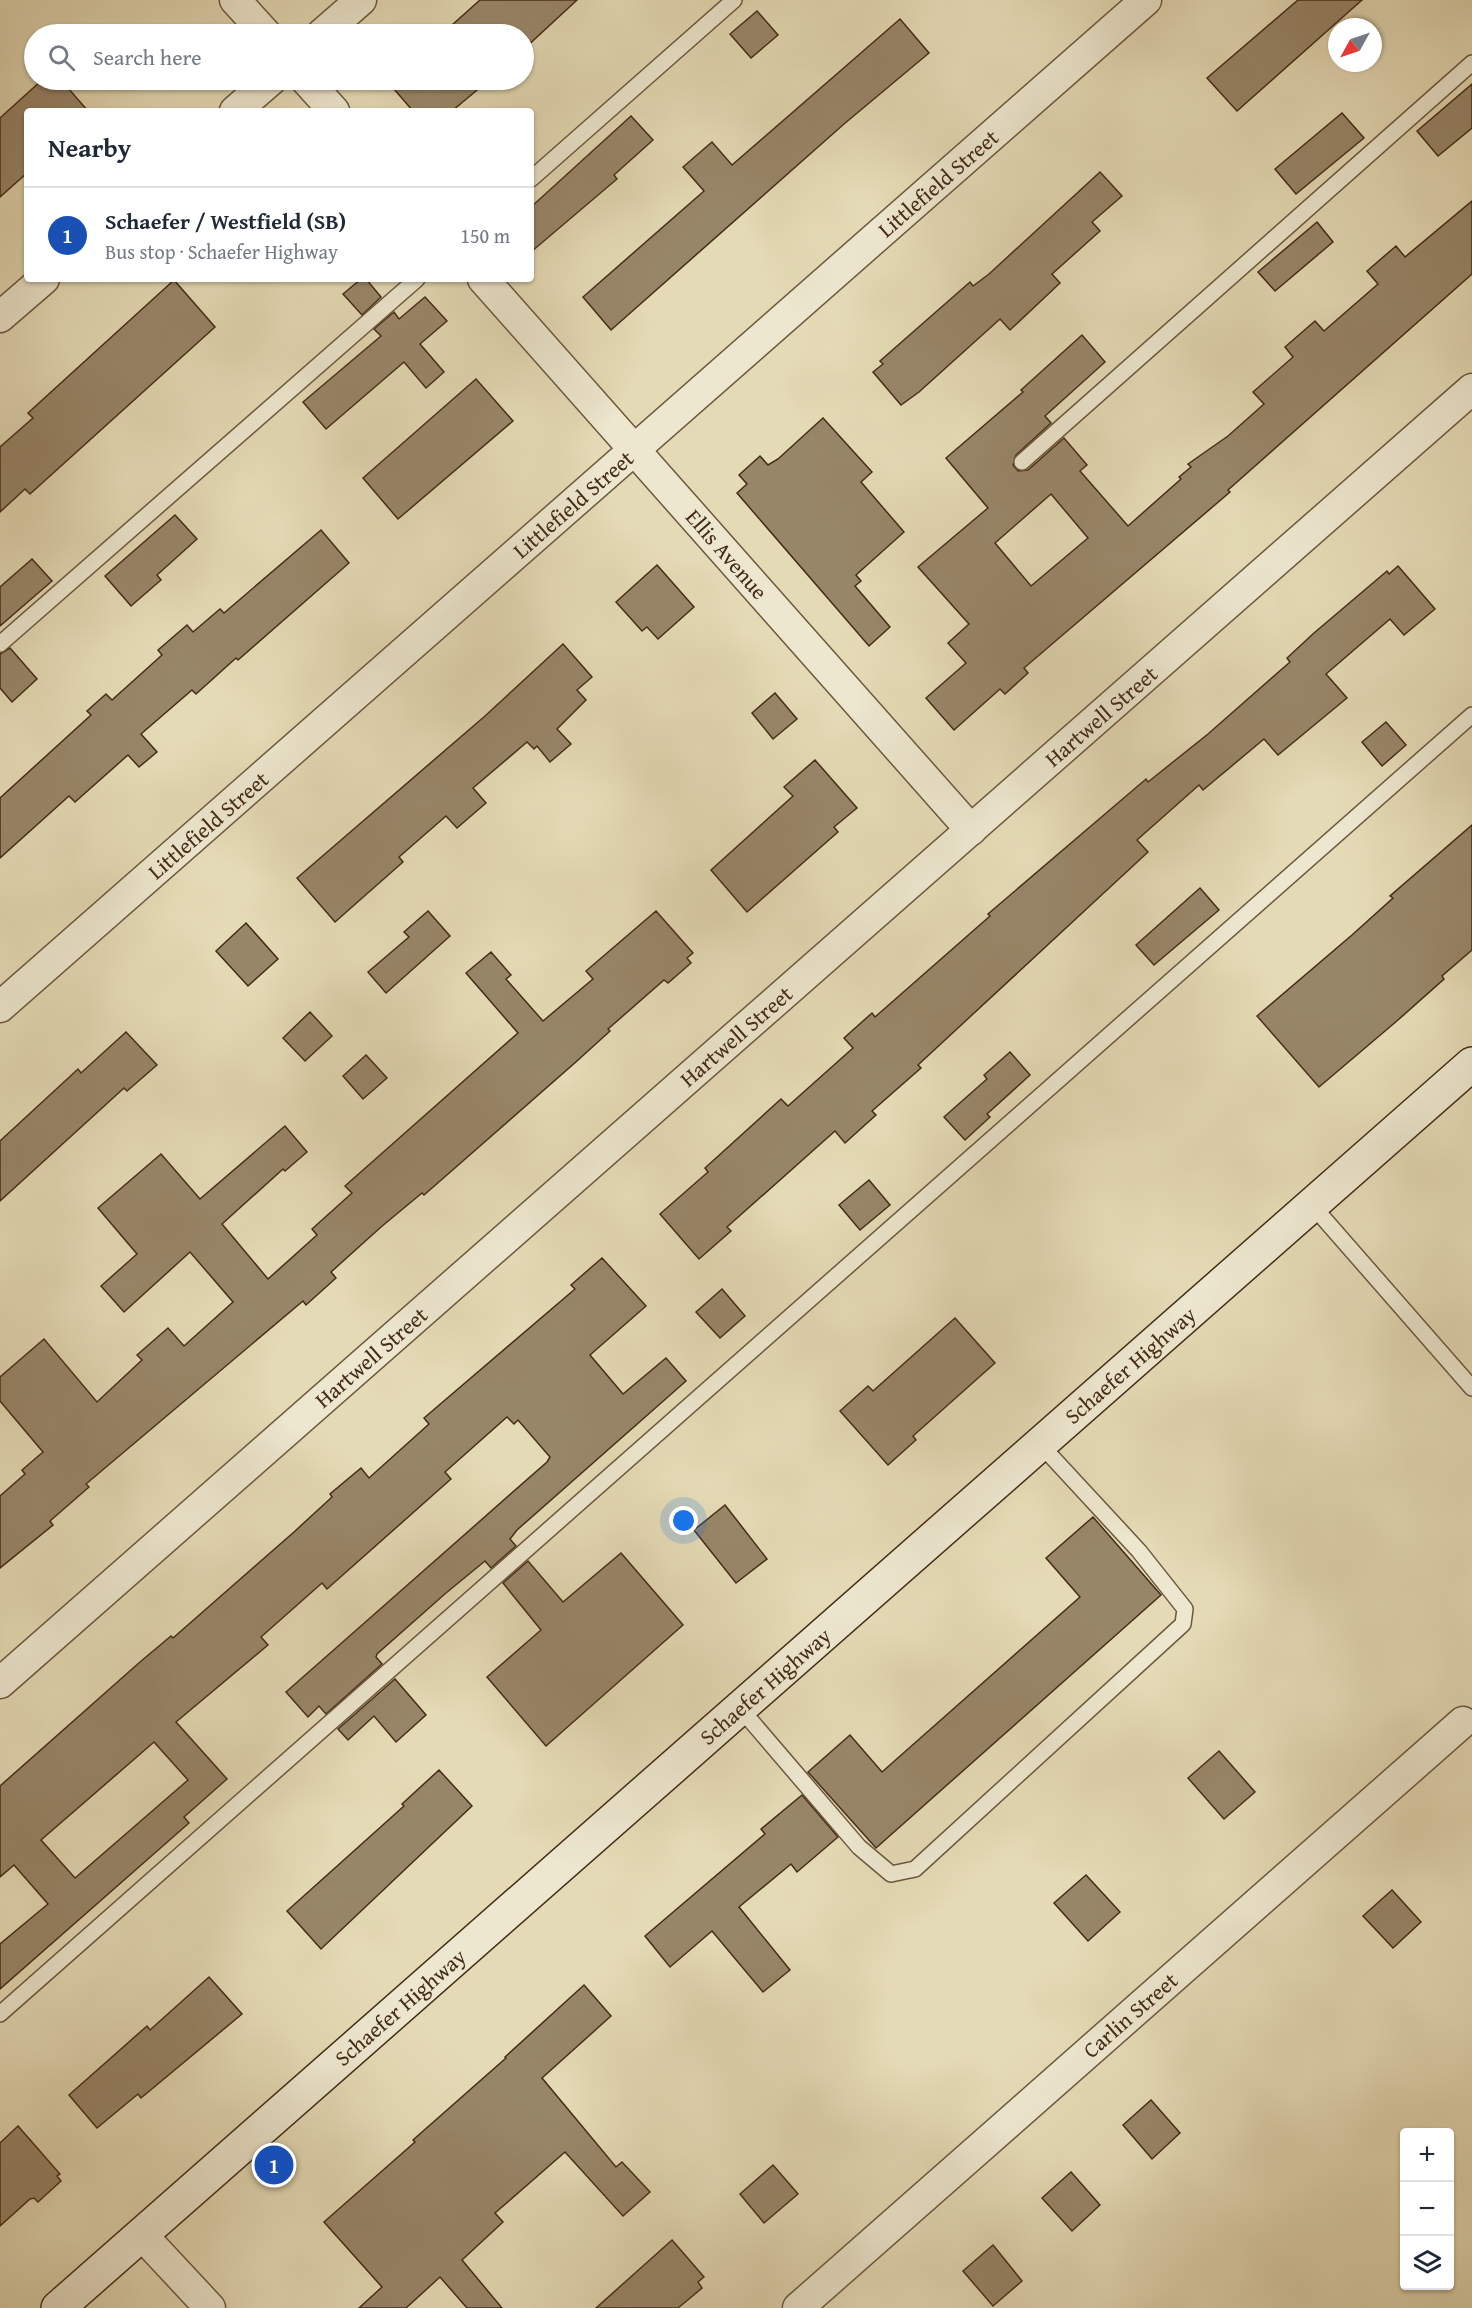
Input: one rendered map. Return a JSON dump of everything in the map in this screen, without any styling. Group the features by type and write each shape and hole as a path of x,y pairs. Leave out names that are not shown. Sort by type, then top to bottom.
{"main road":[{"name":"Schaefer Highway","path":"58,2308 1472,1064"}],"street":[{"path":"235,0 257,24"},
{"path":"333,24 361,0"},
{"name":"Littlefield Street","path":"0,1007 1146,0"},
{"path":"238,108 259,90"},
{"path":"315,90 331,108"},
{"path":"0,317 41,282"},
{"name":"Ellis Avenue","path":"486,282 971,830"},
{"name":"Hartwell Street","path":"0,1683 1472,389"},
{"name":"Carlin Street","path":"798,2308 1463,1722"},
{"path":"141,2234 210,2308"}],"lane":[{"path":"534,176 734,0"},
{"path":"1022,462 1472,63"},
{"path":"0,644 414,282"},
{"path":"0,2014 1472,715"},
{"path":"1311,1205 1472,1388"},
{"path":"740,1708 859,1847 891,1874 915,1869 1183,1624 1185,1609 1139,1551 1040,1444"}],"building":[{"path":"480,0 577,0 534,40 534,24 453,24"},
{"path":"1298,0 1362,0 1342,18 1328,18 1328,30 1237,111 1207,78"},
{"path":"757,11 778,35 751,58 730,34"},
{"path":"900,19 929,53 844,124 611,330 583,297 704,191 683,167 712,142 732,165"},
{"path":"1472,84 1472,128 1438,156 1417,131"},
{"path":"31,90 70,90 85,108 24,108 24,176 0,197 0,118"},
{"path":"395,90 477,90 456,108 410,108"},
{"path":"1342,113 1364,138 1296,194 1275,169"},
{"path":"631,116 653,140 614,175 617,179 534,249 534,204"},
{"path":"1100,172 1122,196 1092,222 1100,231 1052,274 1060,283 1010,330 1000,319 919,392 901,405 873,372 883,364 880,361 970,282 973,286 989,274"},
{"path":"1472,201 1472,274 1228,490 1230,492 1024,668 1028,673 1005,694 1000,689 954,730 926,698 966,663 948,643 969,624 918,567 988,508 946,458 1023,392 1021,390 1082,335 1105,362 1045,416 1051,423 1016,455 1013,465 1018,471 1028,470 1064,438 1087,465 1080,471 1128,526 1181,479 1179,477 1191,467 1188,464 1228,436 1264,404 1253,392 1293,357 1285,347 1315,321 1324,331 1378,284 1367,271 1396,246 1405,257","holes":["1051,494 1088,538 1031,586 995,543"]},
{"path":"1317,222 1333,242 1275,291 1258,272"},
{"path":"172,282 176,282 215,327 30,494 25,489 0,512 0,447 33,418 28,413"},
{"path":"357,282 368,282 381,297 362,315 343,294"},
{"path":"425,297 447,321 420,344 444,372 426,388 404,362 326,429 303,402 381,336 374,329 394,312 399,319"},
{"path":"476,379 513,421 398,519 363,478"},
{"path":"823,418 872,472 861,482 904,532 856,575 861,581 855,586 890,627 869,646 737,493 747,484 739,475 760,456 768,465 778,459"},
{"path":"175,515 197,539 157,575 161,580 131,606 105,576"},
{"path":"321,530 349,563 238,660 236,658 196,694 192,690 141,734 157,752 139,767 128,755 75,802 69,796 0,858 0,798 91,715 87,711 106,694 112,700 162,655 158,650 187,625 193,632 220,609 224,613"},
{"path":"32,559 52,581 0,626 0,587"},
{"path":"657,565 694,607 658,639 647,627 642,631 616,602"},
{"path":"1398,566 1435,609 1404,635 1390,619 1326,674 1347,698 1278,755 1264,739 1203,790 1199,785 1137,840 1148,852 918,1065 921,1068 872,1111 876,1115 845,1143 835,1131 727,1227 731,1231 699,1259 660,1214 708,1172 705,1168 781,1099 788,1106 853,1048 844,1038 872,1013 875,1017 990,916 988,914 1146,779 1148,782 1208,734 1290,662 1287,658 1314,633 1387,571 1389,574"},
{"path":"563,644 592,677 577,690 586,700 557,729 571,744 550,762 537,746 534,749 527,742 473,788 486,803 457,828 446,816 399,857 403,862 335,922 297,878 485,716"},
{"path":"10,648 37,679 12,702 0,688 0,654"},
{"path":"775,693 797,719 773,739 752,713"},
{"path":"1386,722 1406,745 1382,766 1362,742"},
{"path":"815,760 857,808 834,827 838,832 747,912 711,870 793,796 784,787"},
{"path":"1472,825 1472,950 1442,976 1444,979 1319,1087 1257,1016 1352,935 1393,898 1390,896"},
{"path":"1200,888 1219,910 1154,965 1136,945"},
{"path":"428,911 450,936 386,993 368,972 409,937 404,932"},
{"path":"656,911 693,953 687,958 691,963 668,983 664,980 608,1029 610,1031 577,1061 424,1195 422,1193 381,1227 331,1272 336,1278 306,1305 303,1301 86,1484 89,1487 50,1521 53,1525 0,1568 0,1496 25,1474 22,1470 43,1452 0,1401 0,1377 44,1339 97,1402 142,1360 137,1355 168,1328 184,1346 233,1302 190,1252 124,1312 101,1286 137,1254 98,1208 161,1154 200,1199 285,1126 307,1152 285,1171 283,1169 222,1224 268,1279 317,1235 312,1229 352,1193 345,1186 518,1033 466,973 491,952 511,975 506,979 543,1021 593,979 586,971"},
{"path":"246,923 278,959 248,986 216,951"},
{"path":"310,1012 332,1036 305,1061 283,1038"},
{"path":"126,1032 157,1065 127,1091 124,1088 0,1201 0,1141 78,1069 81,1073"},
{"path":"1010,1052 1030,1075 987,1114 990,1117 965,1140 944,1117 987,1079 984,1075"},
{"path":"366,1055 387,1078 363,1099 343,1076"},
{"path":"869,1180 890,1205 860,1230 839,1205"},
{"path":"602,1258 646,1306 590,1355 623,1394 666,1358 686,1381 517,1530 510,1539 516,1546 491,1568 485,1561 377,1654 376,1657 382,1664 326,1714 319,1706 308,1717 286,1692 547,1462 550,1457 518,1420 514,1424 507,1417 445,1472 451,1479 327,1589 322,1583 261,1637 268,1645 176,1722 227,1779 184,1817 189,1823 0,1989 0,1944 48,1904 14,1865 0,1877 0,1786 140,1662 171,1636 173,1638 294,1532 332,1497 330,1494 361,1468 369,1478 429,1424 424,1418 575,1289 571,1285","holes":["154,1742 188,1780 75,1878 41,1840"]},
{"path":"722,1289 745,1316 720,1338 696,1312"},
{"path":"955,1318 995,1363 913,1436 916,1440 888,1465 840,1411 868,1386 873,1391"},
{"path":"725,1505 767,1559 736,1583 694,1530"},
{"path":"1093,1517 1161,1595 876,1848 808,1772 850,1735 882,1772 1080,1597 1046,1558"},
{"path":"621,1553 683,1625 546,1746 487,1677 541,1630 503,1583 528,1561 563,1602"},
{"path":"395,1679 426,1715 396,1742 374,1716 348,1740 338,1729"},
{"path":"1219,1751 1255,1792 1224,1819 1188,1778"},
{"path":"439,1770 472,1806 321,1949 287,1911 404,1806 402,1804"},
{"path":"802,1795 838,1837 797,1872 791,1864 739,1907 790,1970 763,1992 712,1931 670,1967 645,1936 765,1834 761,1829"},
{"path":"1086,1875 1120,1912 1088,1941 1054,1903"},
{"path":"1392,1890 1421,1922 1393,1948 1363,1916"},
{"path":"209,1977 242,2014 141,2098 138,2094 97,2128 69,2095 147,2026 150,2030"},
{"path":"584,1985 611,2016 542,2078 616,2167 622,2162 650,2192 623,2216 565,2152 495,2213 503,2222 462,2260 502,2308 467,2308 440,2277 406,2308 359,2308 382,2287 324,2222 415,2142 413,2140"},
{"path":"1151,2100 1180,2133 1152,2159 1123,2125"},
{"path":"18,2126 60,2174 57,2176 61,2181 38,2202 34,2198 30,2199 0,2226 0,2143"},
{"path":"773,2165 798,2194 764,2223 740,2194"},
{"path":"1071,2172 1100,2205 1072,2231 1042,2198"},
{"path":"672,2240 704,2277 698,2282 702,2288 678,2308 596,2308"},
{"path":"993,2245 1022,2281 993,2306 963,2271"}],"place":[{"name":"Schaefer / Westfield (SB)","path":"274,2165"}]}
